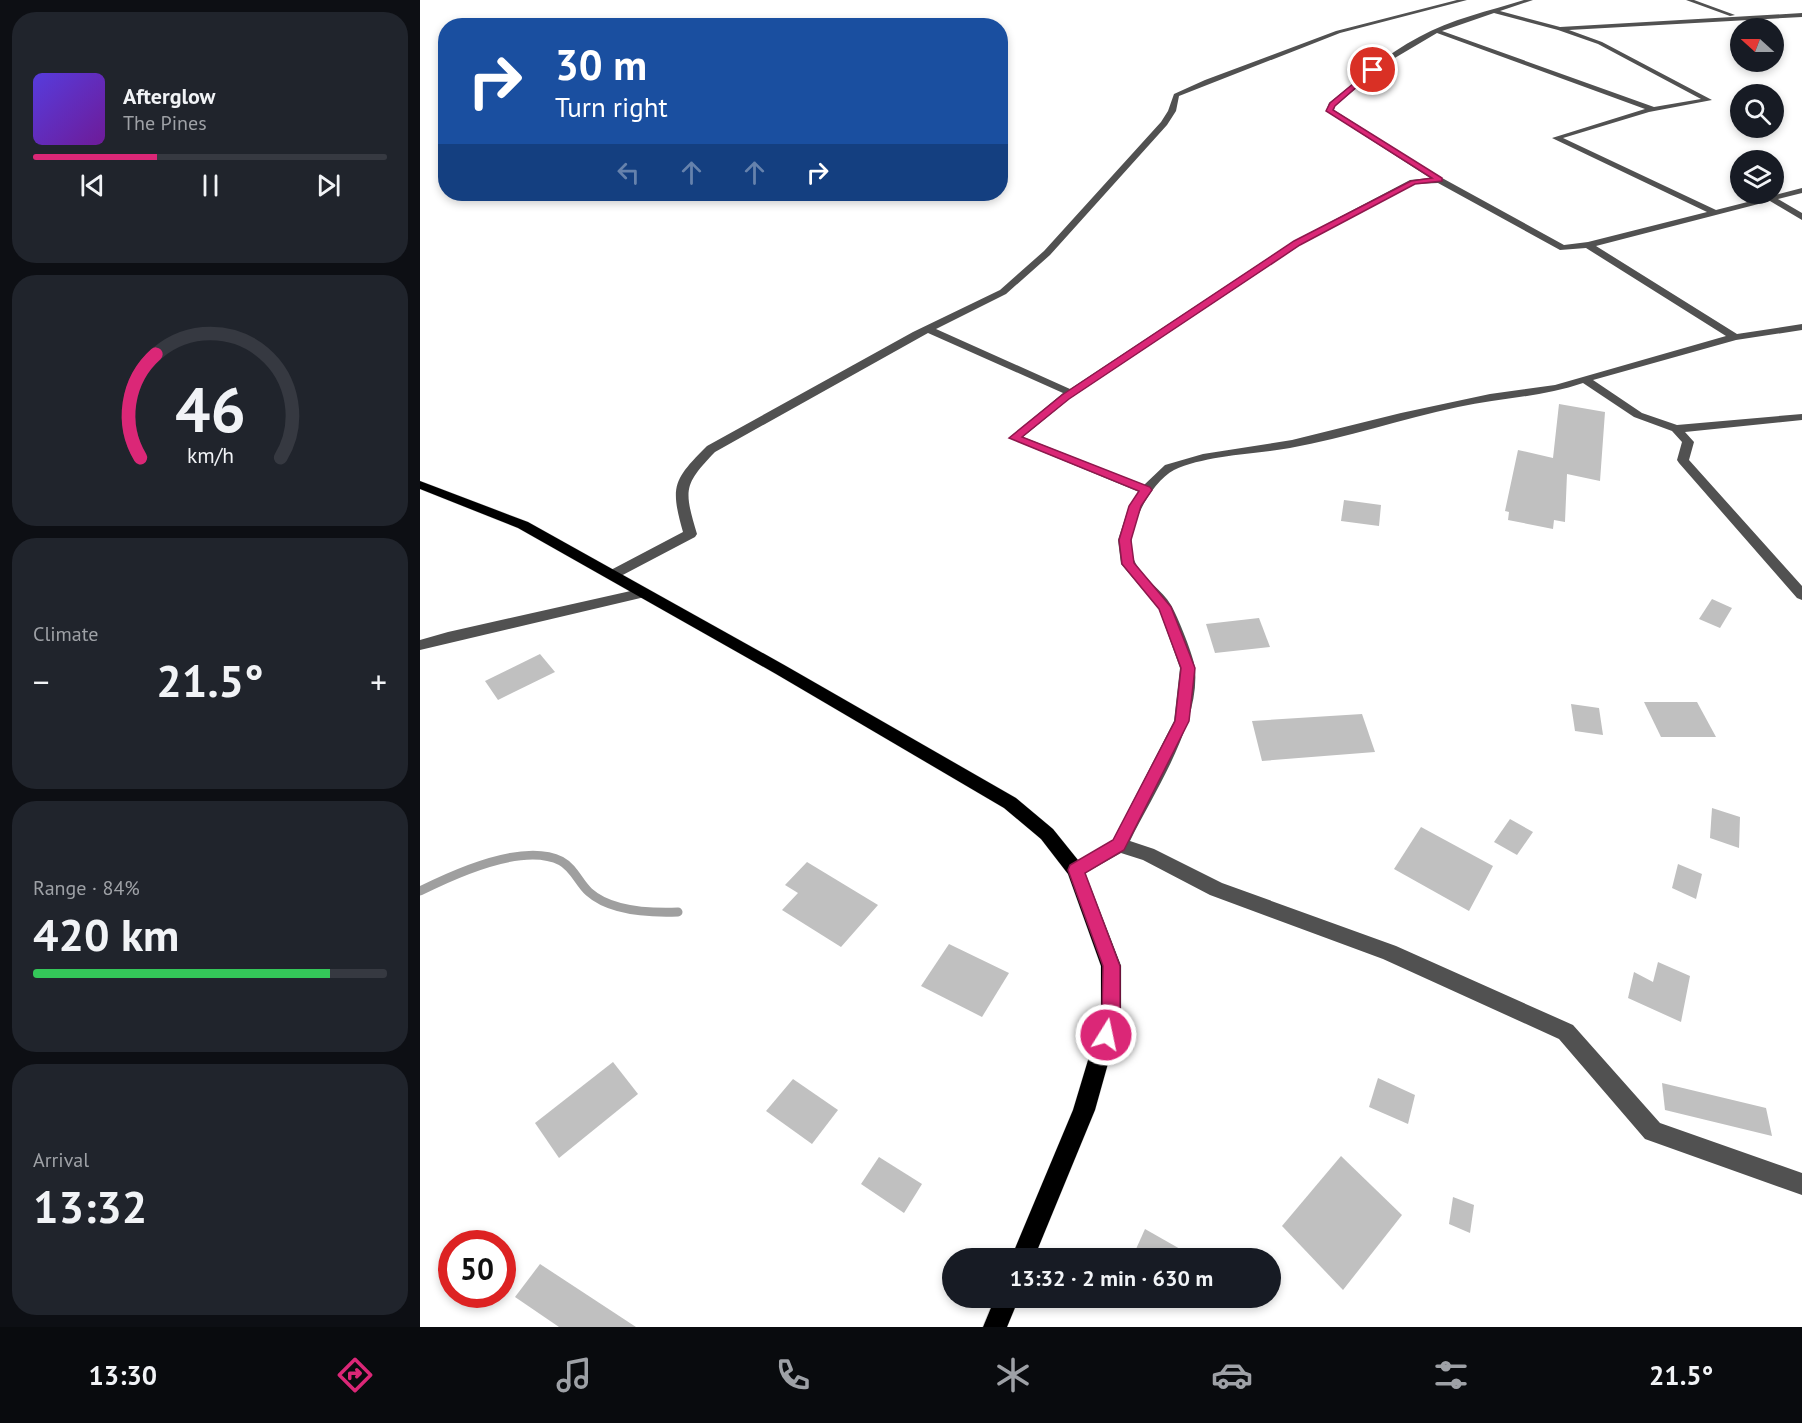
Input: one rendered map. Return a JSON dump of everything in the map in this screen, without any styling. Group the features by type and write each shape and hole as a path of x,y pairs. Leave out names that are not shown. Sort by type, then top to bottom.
{"main road":[{"path":"420,485 523,525 1010,803 1047,834 1076,870 1112,966 1111,1017 1084,1110 1027,1248"},
{"path":"994,1327 1003,1308"}],"street":[{"path":"612,575 690,534 680,499 684,476 711,449 928,329 1004,292 1047,253 1164,123 1172,111 1176,95 1207,81 1338,33 1464,0"},
{"path":"1530,0 1418,40 1373,70 1332,105 1330,111 1439,180 1563,248 1588,245 1747,204"},
{"path":"1689,0 1741,17"},
{"path":"1494,11 1560,29 1600,43 1708,100 1653,109 1556,138 1714,212"},
{"path":"1560,29 1802,15"},
{"path":"1438,31 1653,109"},
{"path":"1146,490 1015,438 1071,393 1297,243 1413,182 1439,180"},
{"path":"1784,195 1802,190"},
{"path":"1781,204 1802,217"},
{"path":"1588,245 1735,337"},
{"path":"1076,870 1119,845 1182,721 1188,668 1165,607 1128,564 1125,540 1135,506 1146,490 1168,468 1207,457 1292,444 1401,416 1490,397 1557,388 1735,337 1802,327"},
{"path":"928,329 1071,393"},
{"path":"1584,379 1638,415 1676,429 1802,417"},
{"path":"1676,429 1688,442 1683,460 1802,595"},
{"path":"420,645 447,636 581,609 644,593"},
{"path":"1119,845 1148,854 1216,889 1389,952 1566,1032 1653,1131 1802,1184"}],"building":[{"path":"1559,404 1605,412 1600,481 1567,474 1565,522 1554,520 1553,529 1508,520 1509,512 1505,511 1518,450 1553,458"},
{"path":"1344,500 1381,505 1379,526 1341,521"},
{"path":"1712,599 1732,608 1720,628 1699,619"},
{"path":"1259,618 1270,647 1215,653 1206,624"},
{"path":"540,654 555,672 498,700 485,681"},
{"path":"1644,702 1697,702 1716,737 1661,737"},
{"path":"1571,704 1599,708 1603,735 1575,731"},
{"path":"1362,714 1375,752 1262,761 1252,721"},
{"path":"1712,808 1740,817 1739,848 1710,838"},
{"path":"1510,819 1533,832 1517,855 1494,842"},
{"path":"1421,827 1493,866 1469,911 1394,869"},
{"path":"807,862 878,905 841,947 782,910 798,893 785,885"},
{"path":"1678,864 1702,874 1696,899 1672,888"},
{"path":"949,944 1009,973 982,1017 921,986"},
{"path":"1658,962 1690,976 1681,1022 1628,998 1634,972 1653,982"},
{"path":"613,1062 638,1094 559,1158 535,1123"},
{"path":"1378,1078 1415,1095 1408,1124 1369,1107"},
{"path":"793,1079 838,1110 812,1144 766,1111"},
{"path":"1662,1083 1766,1108 1772,1136 1665,1110"},
{"path":"1341,1156 1402,1215 1343,1290 1282,1226"},
{"path":"879,1157 922,1184 904,1213 861,1184"},
{"path":"1453,1197 1474,1205 1470,1233 1449,1224"},
{"path":"1145,1229 1178,1248 1136,1248"},
{"path":"540,1264 636,1327 559,1327 516,1296"}],"waterway":[{"path":"420,891 451,876 489,862 528,855 546,856 566,864 589,892 608,903 644,911 678,912"}],"route":[{"path":"1106,1035 1111,1017 1112,966 1076,870 1119,845 1182,721 1188,668 1165,607 1128,564 1125,540 1135,506 1146,490 1015,438 1065,397 1297,243 1413,182 1439,180 1330,111 1332,105 1373,70"}]}
